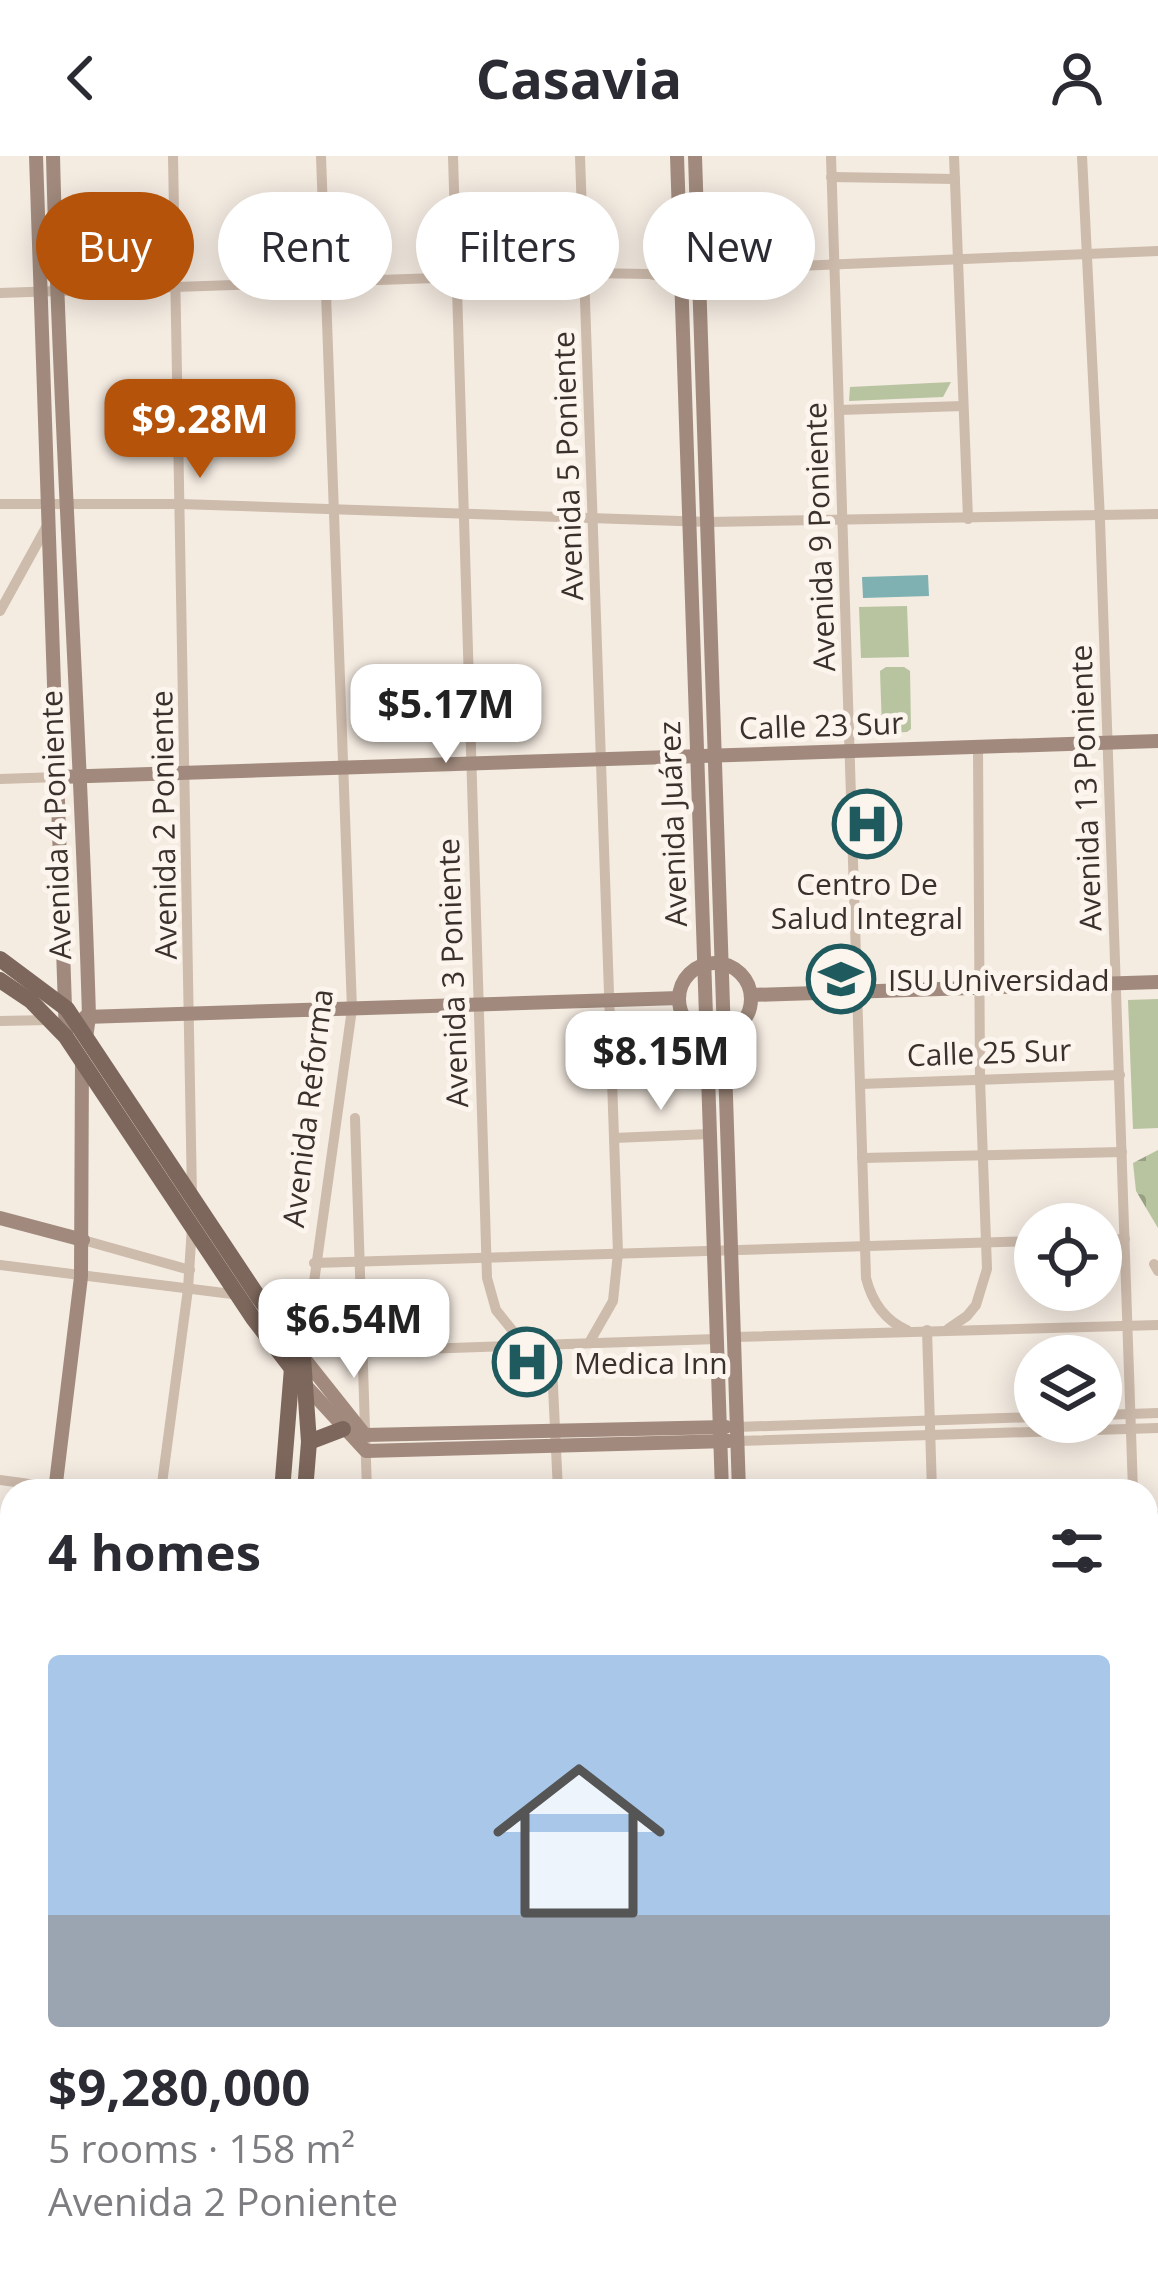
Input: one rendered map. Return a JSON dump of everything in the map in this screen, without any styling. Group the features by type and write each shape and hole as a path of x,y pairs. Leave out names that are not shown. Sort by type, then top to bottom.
{"main road":[{"name":"Avenida 4 Poniente","path":"36,156 39,192"},
{"name":"Avenida 4 Poniente","path":"52,192 53,156"},
{"name":"Avenida Juárez","path":"677,156 677,192"},
{"name":"Avenida Juárez","path":"695,156 697,192"},
{"name":"Avenida 4 Poniente","path":"48,300 48,503 69,1020"},
{"name":"Avenida 4 Poniente","path":"49,300 82,776 69,1020"},
{"name":"Avenida Juárez","path":"681,300 722,1479"},
{"name":"Avenida Juárez","path":"703,300 740,1479"},
{"name":"Calle 23 Sur","path":"58,777 1158,741"},
{"path":"0,959 86,1036 296,1356 307,1387 306,1479"},
{"path":"723,964 742,976 751,995 747,1015 726,1033 706,1034 684,1017 680,998 685,980 704,965 723,964"},
{"path":"0,980 69,1020 680,998"},
{"path":"751,995 1158,982"},
{"path":"69,1020 82,1059 238,1295 296,1356 366,1443"},
{"path":"57,1479 82,1276 82,1059 86,1036"},
{"path":"0,1217 82,1240"},
{"name":"Avenida Reforma","path":"283,1479 296,1356"},
{"path":"307,1387 343,1429 366,1443 738,1434"},
{"path":"309,1442 343,1429"}],"street":[{"name":"Avenida 2 Poniente","path":"172,156 173,192"},
{"name":"Avenida Reforma","path":"322,156 323,192"},
{"name":"Avenida 3 Poniente","path":"453,156 454,192"},
{"name":"Avenida 5 Poniente","path":"580,156 582,192"},
{"name":"Avenida 9 Poniente","path":"831,156 866,1278 885,1317 907,1330"},
{"path":"954,156 968,518"},
{"name":"Avenida 13 Poniente","path":"1082,156 1100,515 1132,1479"},
{"path":"831,177 955,179"},
{"path":"815,264 1158,251"},
{"path":"0,293 36,292"},
{"name":"Avenida 2 Poniente","path":"162,1479 188,1289 192,1225 176,300"},
{"name":"Avenida Reforma","path":"296,1356 308,1307 352,1009 328,300"},
{"name":"Avenida 3 Poniente","path":"458,300 486,1258 496,1310 525,1346"},
{"name":"Avenida 5 Poniente","path":"586,300 618,1253 613,1301 589,1343"},
{"path":"838,410 963,406"},
{"path":"0,504 180,504 709,522 1158,514"},
{"path":"0,611 49,521"},
{"path":"947,1329 976,1305 987,1269 980,1079 978,748"},
{"path":"0,779 58,777"},
{"path":"0,1021 69,1020"},
{"name":"Calle 25 Sur","path":"860,1084 1120,1075"},
{"path":"356,1118 368,1479"},
{"path":"614,1138 710,1134"},
{"path":"862,1158 1123,1152"},
{"path":"82,1240 190,1270"},
{"path":"314,1263 1014,1240"},
{"path":"0,1265 308,1307"},
{"path":"734,1337 1158,1324"},
{"path":"927,1330 932,1479"},
{"path":"363,1352 717,1339"},
{"path":"551,1345 558,1479"},
{"path":"1122,1414 1158,1413"},
{"path":"738,1434 1014,1418"},
{"path":"738,1434 930,1435 1158,1428"}],"green space":[{"path":"951,382 943,397 849,401 850,387"},
{"path":"907,606 909,657 861,658 859,607"},
{"path":"886,667 910,671 911,729 907,732 887,733 882,728 880,671"},
{"path":"1158,999 1158,1128 1133,1129 1128,1000"},
{"path":"1158,1150 1158,1228 1136,1191 1133,1163"}],"water":[{"path":"928,575 929,596 863,598 862,577"}],"place":[{"name":"Centro De Salud Integral","path":"867,824"},
{"name":"ISU Universidad","path":"841,979"},
{"name":"Medica Inn","path":"527,1362"}]}
